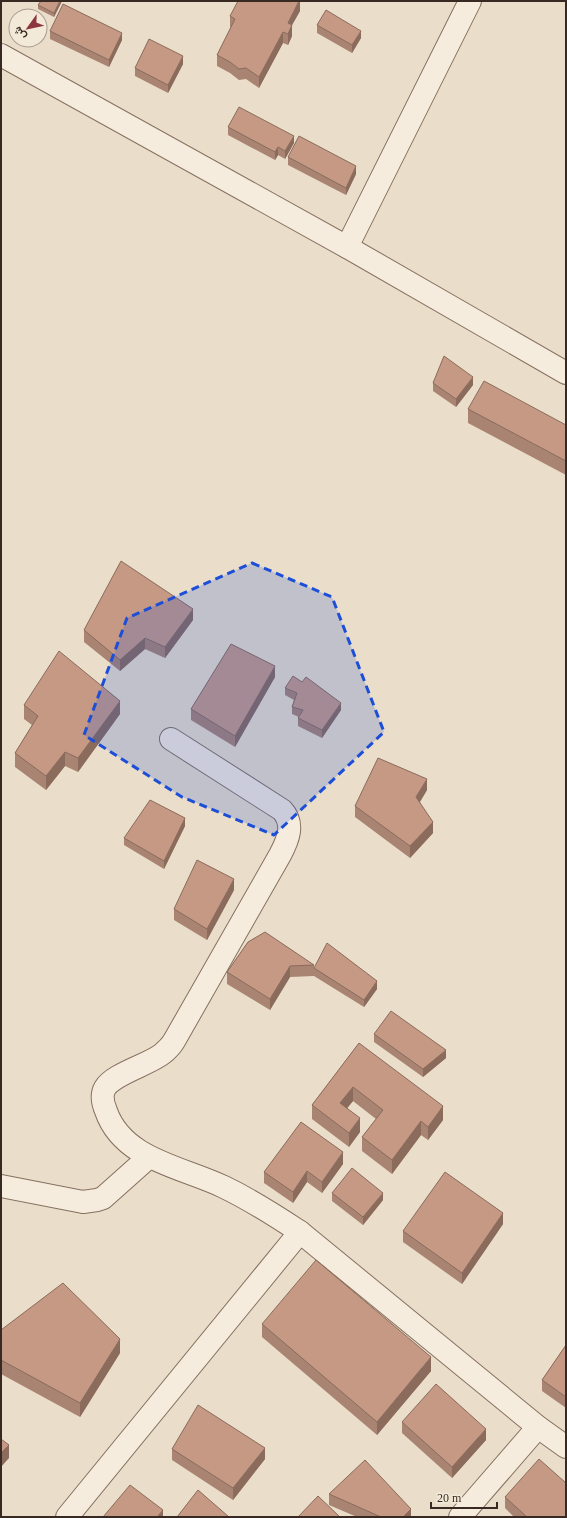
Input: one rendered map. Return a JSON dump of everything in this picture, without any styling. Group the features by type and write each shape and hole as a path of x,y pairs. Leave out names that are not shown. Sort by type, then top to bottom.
{"street":[{"path":"347,247 470,1"},
{"path":"1,55 347,247 566,373"},
{"path":"171,738 282,810 288,818 290,830 280,855 174,1041 162,1054 113,1080 105,1087 103,1092 103,1102 112,1126 124,1141 149,1157 224,1187 259,1205 300,1232 538,1427 566,1447"},
{"path":"1,1186 83,1202 97,1200 102,1198 149,1157"},
{"path":"67,1517 300,1232"},
{"path":"460,1517 538,1427"}],"highlighted area":[{"path":"252,563 332,597 384,732 274,835 182,797 84,735 127,618"}],"building":[{"path":"41,1 60,1 54,13 48,10 48,8 38,5"},
{"path":"238,1 299,1 288,23 292,25 288,34 283,32 259,77 246,68 239,69 217,55 235,19 230,16"},
{"path":"63,4 122,33 109,60 50,31"},
{"path":"326,10 361,31 352,45 317,25"},
{"path":"149,39 183,56 168,85 135,68"},
{"path":"239,107 294,136 285,151 278,147 275,152 228,127"},
{"path":"299,136 356,166 346,188 288,157"},
{"path":"444,356 473,377 456,399 433,383"},
{"path":"484,381 566,425 566,461 468,409"},
{"path":"121,561 193,609 165,647 145,638 120,660 84,630"},
{"path":"231,644 275,666 235,736 191,709"},
{"path":"59,651 120,701 78,758 65,752 46,776 15,753 38,716 24,705"},
{"path":"293,676 302,682 306,677 341,703 322,730 298,718 303,710 292,707 297,693 285,688"},
{"path":"378,758 427,779 416,797 433,822 410,846 355,806"},
{"path":"150,800 185,818 164,861 124,838"},
{"path":"197,860 234,879 207,929 174,909"},
{"path":"265,932 314,965 290,966 270,999 227,972 248,942"},
{"path":"327,943 377,981 364,1000 314,968"},
{"path":"391,1011 446,1050 423,1069 374,1034"},
{"path":"359,1043 443,1106 428,1127 421,1121 392,1160 362,1137 383,1110 353,1087 340,1103 360,1118 349,1133 312,1105"},
{"path":"301,1122 343,1152 322,1182 307,1171 293,1192 264,1172"},
{"path":"352,1168 383,1193 363,1217 332,1193"},
{"path":"445,1172 503,1213 462,1273 403,1231"},
{"path":"316,1260 431,1357 377,1422 262,1324"},
{"path":"63,1283 120,1339 80,1403 1,1360 1,1330"},
{"path":"566,1345 566,1397 542,1380"},
{"path":"436,1384 486,1429 452,1467 402,1422"},
{"path":"198,1405 265,1448 233,1488 172,1449"},
{"path":"1,1439 9,1445 1,1453"},
{"path":"539,1459 566,1483 566,1517 527,1517 505,1497"},
{"path":"365,1460 411,1509 403,1517 381,1517 329,1494"},
{"path":"130,1485 163,1510 157,1517 103,1517"},
{"path":"198,1490 229,1517 177,1517"},
{"path":"318,1496 340,1517 298,1517"}]}
